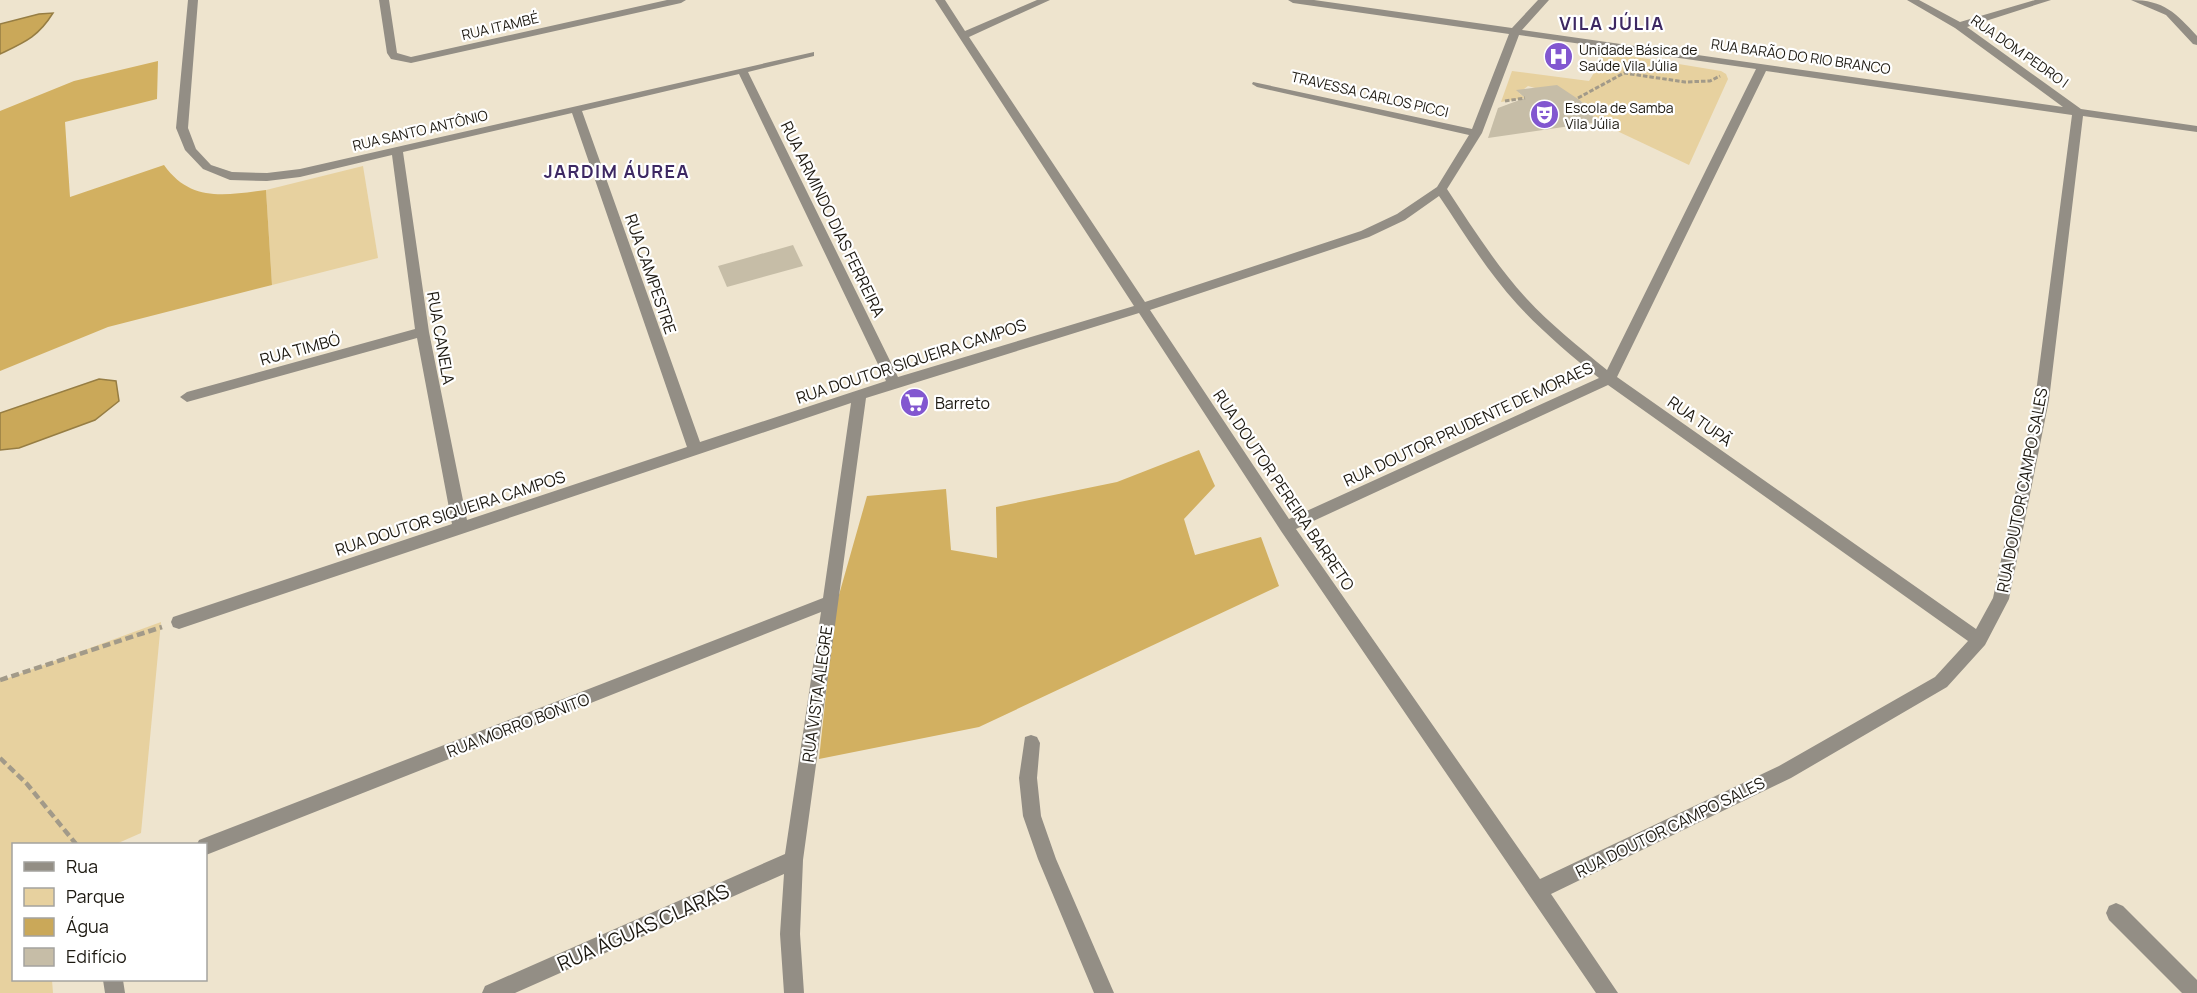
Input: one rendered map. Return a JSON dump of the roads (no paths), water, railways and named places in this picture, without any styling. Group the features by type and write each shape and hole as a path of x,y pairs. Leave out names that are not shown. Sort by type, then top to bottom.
{"street":[{"name":"RUA SANTO ANTÔNIO","path":"193,0 182,128 191,150 207,167 230,176 267,177 300,173 810,54"},
{"name":"RUA ITAMBÉ","path":"384,0 395,57 411,60 681,0"},
{"name":"RUA DOUTOR PEREIRA BARRETO","path":"940,0 1286,527 1608,993"},
{"path":"964,35 1044,0"},
{"name":"RUA BARÃO DO RIO BRANCO","path":"1293,0 1516,30 2197,129"},
{"name":"RUA DOUTOR SIQUEIRA CAMPOS","path":"179,622 894,383 1141,308 1365,234 1401,217 1441,189 1476,133 1516,30 1544,0"},
{"name":"RUA DOM PEDRO I","path":"1912,0 1959,27 2078,112"},
{"path":"1959,27 2046,0"},
{"path":"2136,0 2170,14 2197,42"},
{"name":"RUA DOUTOR PRUDENTE DE MORAES","path":"1286,527 1609,379 1764,66"},
{"name":"RUA ARMINDO DIAS FERREIRA","path":"742,70 894,383"},
{"name":"TRAVESSA CARLOS PICCI","path":"1257,84 1476,133"},
{"name":"RUA CAMPESTRE","path":"576,109 695,450"},
{"name":"RUA DOUTOR CAMPO SALES","path":"1536,891 1785,772 1941,682 1979,640 2001,599 2042,400 2078,112"},
{"name":"RUA CANELA","path":"397,151 422,333 461,529"},
{"name":"RUA TUPÃ","path":"1441,189 1509,287 1535,316 1609,379 1979,640"},
{"name":"RUA TIMBÓ","path":"187,397 422,333"},
{"name":"RUA VISTA ALEGRE","path":"794,993 790,934 795,860 859,395"},
{"name":"RUA MORRO BONITO","path":"207,846 587,699 829,602"},
{"path":"1030,743 1028,778 1032,816 1047,859 1104,993"},
{"name":"RUA ÁGUAS CLARAS","path":"492,993 795,860"},
{"path":"2116,913 2196,993"}],"water":[{"path":"53,13 42,28 30,38 0,54 0,24 39,14"},
{"path":"99,379 116,381 119,401 95,420 19,448 0,450 0,413"}],"place":[{"name":"Unidade Básica de Saúde Vila Júlia","path":"1558,57"},
{"name":"Escola de Samba Vila Júlia","path":"1544,115"},
{"name":"Barreto","path":"914,403"}],"district":[{"name":"VILA JÚLIA","path":"1612,23"},
{"name":"JARDIM ÁUREA","path":"617,171"}]}
